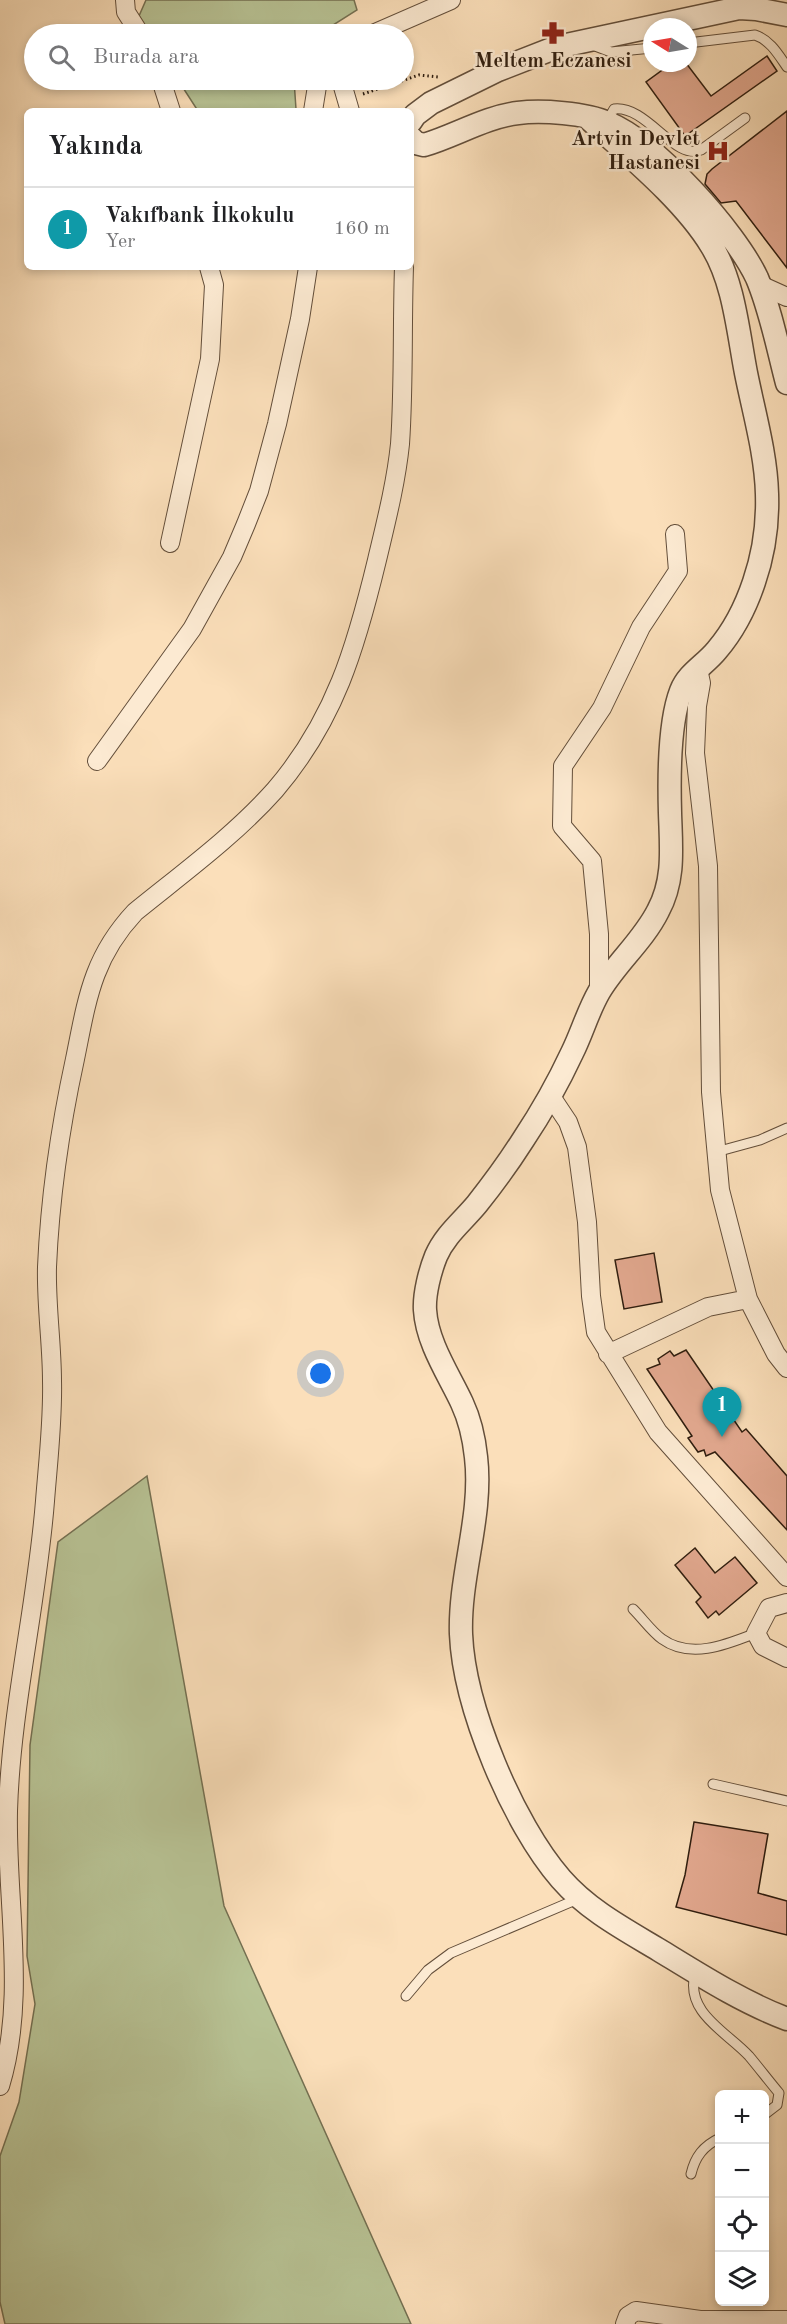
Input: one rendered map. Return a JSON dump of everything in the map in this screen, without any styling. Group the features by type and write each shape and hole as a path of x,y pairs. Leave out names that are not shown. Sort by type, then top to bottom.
{"street":[{"path":"125,0 126,12 134,24"},
{"path":"396,24 451,0"},
{"path":"414,127 416,115 431,103 498,70 557,47 740,8 787,15"},
{"path":"164,90 170,108"},
{"path":"313,108 316,90"},
{"path":"344,90 348,106"},
{"path":"414,140 424,145 493,119 518,113 545,112 597,120 634,139 700,198 740,249 758,284 787,383"},
{"path":"597,120 691,218 717,255 730,295 763,456 767,488 767,522 762,555 741,612 716,652 688,676 676,711 670,776 671,875 667,891 648,928 599,993 574,1051 521,1142 477,1203 444,1243 436,1257 425,1310 428,1329 465,1409 473,1434 477,1464 474,1510 462,1596 461,1639 478,1722 503,1782 534,1841 558,1876 580,1898 600,1914 695,1972 768,2012 787,2019"},
{"path":"170,543 210,359 214,285 210,270"},
{"path":"97,761 192,629 232,557 259,491 278,424 300,319 308,270"},
{"path":"0,2086 9,2055 12,2016 13,1974 8,1833 11,1752 40,1556 50,1434 52,1383 47,1273 49,1233 65,1104 86,1007 98,964 122,926 135,912 233,832 257,809 296,763 335,698 352,656 363,619 396,472 401,414 404,270"},
{"path":"758,284 787,297"},
{"path":"599,993 599,934 592,861 562,826 563,766 602,708 641,627 678,571 675,534"},
{"path":"698,669 701,683 697,706 695,753 708,866 711,1092 720,1190 748,1299 776,1354 787,1368"},
{"path":"550,1095 568,1122 577,1148 587,1222 591,1296 596,1332 658,1432 787,1577"},
{"path":"608,1354 708,1308 748,1299"},
{"path":"787,1603 769,1608 756,1633 763,1646 787,1658"},
{"path":"625,2324 628,2316 636,2311 700,2320 787,2319"}],"lane":[{"path":"697,42 755,35 763,38 772,46 787,67"},
{"path":"584,41 611,52 643,49"},
{"path":"597,120 614,109 628,110 645,119 681,148 694,152 701,150 745,118"},
{"path":"716,1152 760,1140 787,1128"},
{"path":"633,1609 663,1640 682,1647 702,1649 722,1647 756,1633"},
{"path":"712,1784 787,1801"},
{"path":"406,1996 428,1970 451,1953 580,1898"},
{"path":"695,1972 693,1990 696,2004 717,2029 748,2055 779,2093 777,2105 769,2112"},
{"path":"691,2174 699,2154 715,2140"}],"path":[{"path":"414,77 419,75 441,78"},
{"path":"348,106 385,90"}],"green space":[{"path":"146,0 354,0 357,10 335,24 144,24 139,16"},
{"path":"184,90 295,90 296,108 196,108"},
{"path":"147,1476 224,1906 411,2324 5,2324 0,2302 0,2156 19,2102 35,2004 27,1956 30,1745 58,1542"}],"building":[{"path":"767,56 777,71 685,136 646,82 660,72 693,72 711,96"},
{"path":"787,111 787,268 736,201 721,203 705,184 707,174 712,169"},
{"path":"654,1253 662,1302 624,1309 615,1260"},
{"path":"686,1350 742,1432 746,1429 787,1476 787,1530 715,1452 706,1456 704,1450 698,1452 688,1438 692,1436 647,1369 660,1364 658,1359 670,1351 674,1356"},
{"path":"695,1548 715,1573 735,1557 757,1583 719,1615 716,1611 708,1618 696,1602 701,1597 675,1565"},
{"path":"694,1822 768,1834 758,1893 787,1901 787,1935 676,1907 685,1875"}],"place":[{"name":"Meltem Eczanesi","path":"553,33"},
{"name":"Artvin Devlet Hastanesi","path":"718,151"},
{"name":"Vakıfbank İlkokulu","path":"722,1437"}]}
